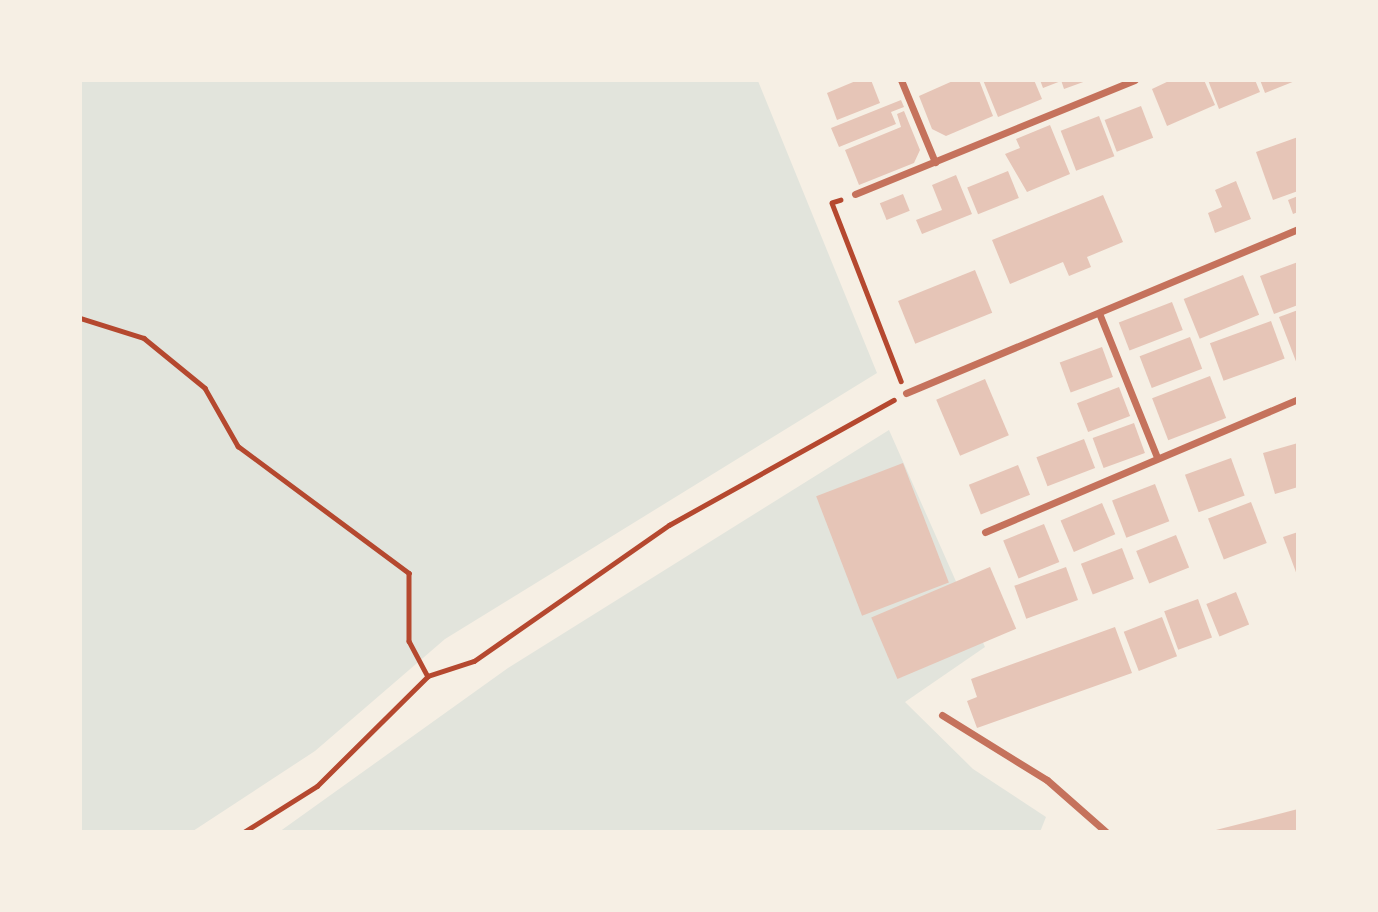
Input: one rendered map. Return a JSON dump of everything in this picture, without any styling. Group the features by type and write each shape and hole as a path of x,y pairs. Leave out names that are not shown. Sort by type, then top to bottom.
{"street":[{"path":"901,80 935,162"},
{"path":"855,194 1135,80"},
{"path":"906,393 1297,229"},
{"path":"1099,313 1157,457"},
{"path":"985,532 1297,399"},
{"path":"942,715 1047,780 1106,831"}],"path":[{"path":"244,831 317,786 428,676 474,661 668,525 906,393 832,203 855,194"},
{"path":"80,318 144,338 205,388 239,446 409,573 409,641 428,676"}],"shaded area":[{"path":"80,81 758,81 877,373 445,639 315,751 193,831 81,831"},
{"path":"889,430 985,647 905,702 973,769 1046,817 1040,832 279,832 508,668"}],"building":[{"path":"858,80 871,80 880,103 837,120 827,93"},
{"path":"955,80 979,80 993,116 946,136 932,129 919,96"},
{"path":"983,80 1034,80 1042,99 998,117"},
{"path":"1040,80 1061,80 1061,81 1043,88"},
{"path":"1061,80 1086,80 1086,81 1064,89"},
{"path":"1171,80 1204,80 1215,105 1167,126 1152,89"},
{"path":"1208,80 1255,80 1260,92 1219,109"},
{"path":"1260,80 1295,80 1295,81 1265,93"},
{"path":"901,100 904,107 891,112 896,124 839,147 831,128"},
{"path":"1141,106 1153,138 1117,152 1105,120"},
{"path":"904,111 920,150 914,163 859,185 845,150 901,127 897,114"},
{"path":"1099,116 1114,156 1076,171 1061,131"},
{"path":"1050,125 1070,174 1027,192 1005,154 1020,148 1016,139"},
{"path":"1298,137 1298,191 1273,200 1256,152"},
{"path":"1008,171 1019,198 978,214 967,187"},
{"path":"956,175 972,214 922,234 916,220 942,210 932,185"},
{"path":"1236,181 1251,219 1215,233 1208,213 1222,207 1215,190"},
{"path":"903,194 910,211 887,220 880,203"},
{"path":"1103,195 1123,242 1087,257 1091,267 1069,276 1063,262 1010,284 992,240"},
{"path":"1298,196 1298,212 1293,214 1288,200"},
{"path":"1298,262 1298,305 1274,314 1260,276"},
{"path":"975,270 992,313 915,344 898,301"},
{"path":"1243,275 1259,315 1200,339 1184,299"},
{"path":"1172,302 1183,330 1130,350 1119,322"},
{"path":"1298,310 1298,364 1297,364 1279,317"},
{"path":"1271,321 1285,359 1224,381 1210,343"},
{"path":"1190,337 1202,369 1152,388 1140,356"},
{"path":"1102,347 1113,377 1071,392 1060,362"},
{"path":"1210,376 1226,418 1168,440 1152,398"},
{"path":"985,379 1009,435 960,456 936,400"},
{"path":"1119,387 1130,416 1088,432 1077,403"},
{"path":"1134,423 1145,453 1104,468 1093,438"},
{"path":"1084,439 1095,468 1047,486 1036,457"},
{"path":"1298,443 1298,487 1275,494 1263,453"},
{"path":"1231,458 1245,496 1199,512 1185,475"},
{"path":"903,463 949,582 862,616 816,496"},
{"path":"1018,465 1030,495 981,515 969,485"},
{"path":"1155,484 1169,521 1126,538 1112,500"},
{"path":"1251,502 1267,543 1224,560 1208,518"},
{"path":"1102,503 1115,534 1074,552 1061,521"},
{"path":"1044,524 1059,562 1019,578 1003,540"},
{"path":"1298,532 1298,575 1297,575 1283,537"},
{"path":"1176,535 1189,567 1149,584 1136,551"},
{"path":"1122,548 1134,579 1093,595 1081,564"},
{"path":"990,567 1016,629 897,679 871,617"},
{"path":"1066,567 1078,600 1026,619 1014,586"},
{"path":"1236,592 1249,624 1219,636 1206,604"},
{"path":"1198,599 1212,638 1178,650 1164,611"},
{"path":"1162,617 1177,656 1139,671 1124,632"},
{"path":"1115,627 1132,673 977,728 967,701 977,697 971,679"},
{"path":"1298,809 1298,832 1212,832 1212,831"}]}
